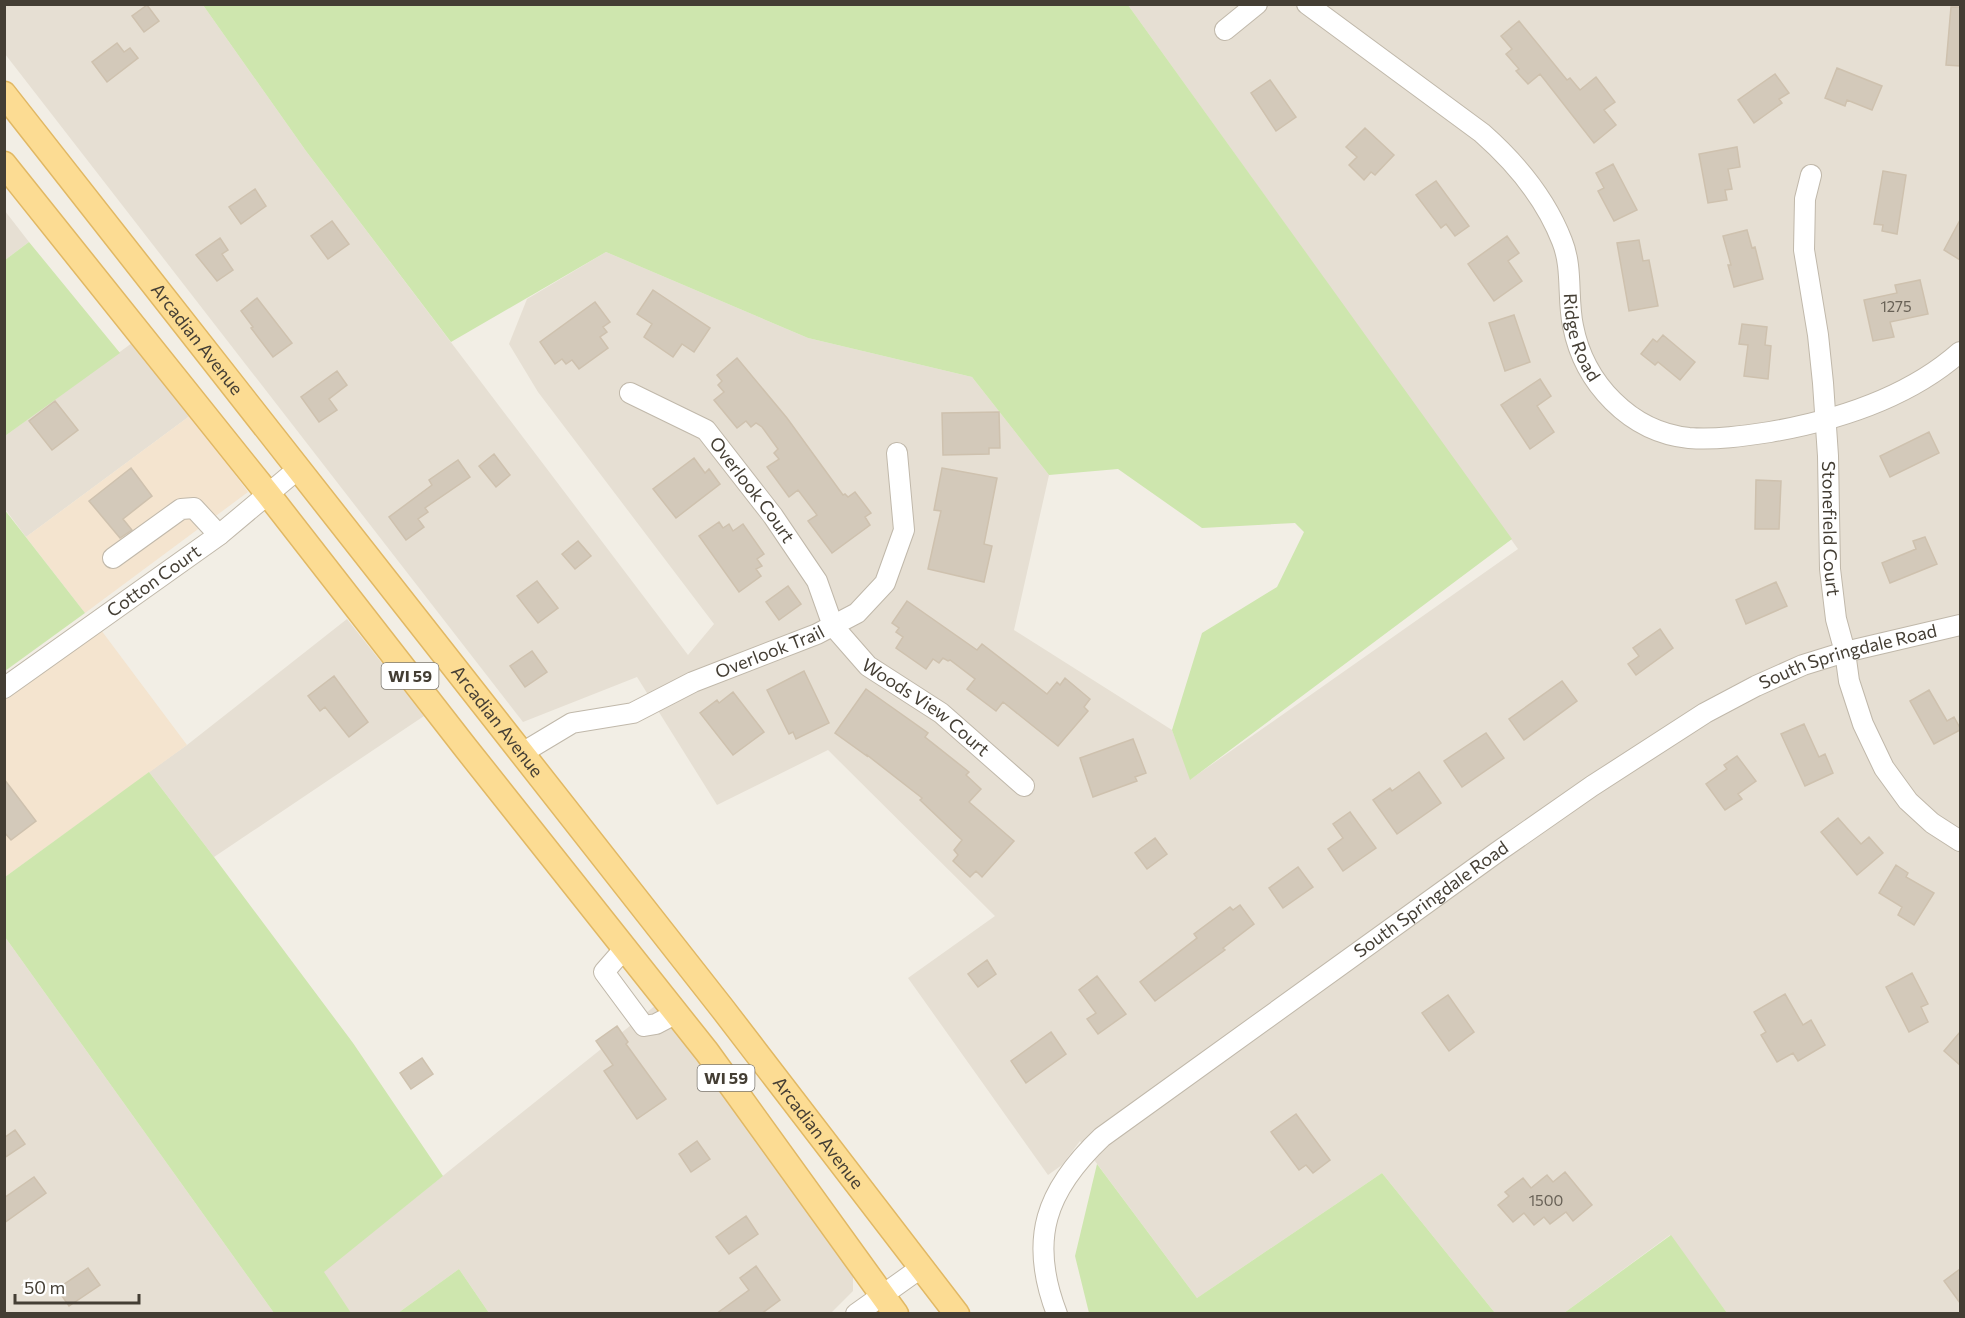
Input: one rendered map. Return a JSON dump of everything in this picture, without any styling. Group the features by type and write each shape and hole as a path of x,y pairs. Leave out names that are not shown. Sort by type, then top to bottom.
{"main road":[{"name":"Arcadian Avenue","path":"4,94 656,924 922,1267"},
{"name":"WI 59","path":"4,164 268,494 465,747 677,1013 889,1304"},
{"path":"625,948 656,924"},
{"name":"WI 59","path":"922,1267 957,1314"}],"street":[{"path":"1225,30 1257,4"},
{"name":"Ridge Road","path":"1307,4 1482,132 1508,156 1526,177 1553,220 1563,243 1568,265 1572,324 1587,368 1615,404 1652,428 1687,438 1710,439 1794,428 1888,399 1932,375 1960,352"},
{"name":"Stonefield Court","path":"1811,175 1804,200 1804,250 1818,335 1826,419 1830,569 1836,619 1845,652 1849,681 1863,724 1884,768 1908,801 1932,822 1960,841"},
{"name":"Overlook Court","path":"630,393 706,430 773,516 817,581 833,626"},
{"name":"Overlook Trail","path":"522,753 572,723 633,713 693,682 817,634 857,613 885,583 904,530 897,453"},
{"name":"Cotton Court","path":"4,688 219,535 298,469"},
{"path":"113,558 181,509 194,508 219,535"},
{"name":"Woods View Court","path":"833,626 868,666 941,713 1024,786"},
{"name":"South Springdale Road","path":"1057,1314 1045,1267 1043,1248 1047,1215 1066,1176 1076,1162 1102,1137 1497,853 1705,713 1756,686 1803,665 1845,652 1960,626"},
{"path":"625,948 604,972 644,1026 656,1024 677,1013"},
{"path":"856,1314 889,1304 922,1267"}],"shaded area":[{"path":"5,5 203,5 306,151 688,655 714,624 538,392 509,344 527,299 606,252 808,338 972,377 1049,475 1014,630 1172,730 1191,779 1518,549 1128,5 1960,5 1960,1313 1727,1313 1670,1235 1564,1313 1495,1313 1382,1173 1197,1298 1080,1141 1062,1165 1048,1175 908,978 995,916 828,750 717,805 637,677 523,722 5,54"},
{"path":"5,211 29,242 5,260"},
{"path":"132,343 191,415 26,537 5,509 5,436"},
{"path":"191,415 248,492 85,613 26,537"},
{"path":"347,619 424,716 214,857 149,772 187,745"},
{"path":"101,630 187,745 5,877 4,697"},
{"path":"5,937 274,1313 5,1313"},
{"path":"656,1005 750,1124 853,1277 853,1291 831,1313 489,1313 459,1269 398,1313 351,1314 323,1272"}],"green space":[{"path":"203,5 1128,5 1512,539 1190,780 1172,730 1202,633 1277,587 1304,532 1295,523 1202,528 1118,469 1049,475 972,377 808,338 606,252 451,342 306,151"},
{"path":"29,242 120,353 5,436 5,260"},
{"path":"4,509 85,613 5,671 4,671"},
{"path":"149,772 353,1043 443,1176 324,1272 351,1313 274,1313 5,937 5,877"},
{"path":"1097,1164 1197,1298 1382,1173 1495,1313 1089,1313 1075,1256"},
{"path":"1671,1235 1727,1313 1564,1313"},
{"path":"459,1269 489,1313 398,1313"}],"building":[{"path":"147,5 159,21 144,32 132,16"},
{"path":"1951,7 1960,7 1960,66 1946,65"},
{"path":"1519,21 1567,80 1570,78 1580,90 1596,77 1615,102 1604,110 1616,125 1594,143 1540,74 1528,84 1516,71 1519,69 1506,54 1512,49 1501,36"},
{"path":"117,43 124,52 130,48 138,58 107,82 92,62"},
{"path":"1837,68 1882,86 1872,110 1847,100 1845,106 1825,98"},
{"path":"1775,74 1789,93 1779,99 1782,103 1754,123 1738,100"},
{"path":"1270,80 1296,117 1276,131 1251,93"},
{"path":"1365,128 1394,155 1375,175 1371,172 1364,180 1349,165 1357,157 1346,147"},
{"path":"1737,147 1740,167 1728,169 1732,189 1725,190 1727,200 1708,203 1699,154"},
{"path":"1613,164 1637,210 1614,221 1598,191 1604,188 1596,173"},
{"path":"1883,171 1906,175 1897,234 1882,231 1883,225 1874,224"},
{"path":"1436,181 1469,226 1455,236 1446,224 1441,228 1416,195"},
{"path":"255,189 266,206 241,224 229,207"},
{"path":"1960,220 1960,260 1944,250"},
{"path":"332,221 349,244 328,259 311,236"},
{"path":"1747,230 1752,248 1755,247 1763,279 1734,287 1723,236"},
{"path":"1507,236 1519,253 1508,261 1522,281 1494,301 1468,264"},
{"path":"220,238 228,250 222,254 233,270 217,281 196,255"},
{"path":"1639,240 1643,261 1649,260 1658,306 1629,311 1617,243"},
{"path":"1920,280 1928,314 1890,322 1894,337 1873,341 1864,300 1897,293 1895,285"},
{"path":"653,290 710,328 694,352 682,344 673,357 644,337 652,324 637,314"},
{"path":"257,298 292,343 273,357 241,311"},
{"path":"595,302 610,322 603,327 607,332 600,337 608,348 579,369 572,360 566,364 562,359 555,364 540,342"},
{"path":"1514,315 1530,362 1505,371 1489,323"},
{"path":"1742,324 1767,327 1765,345 1771,346 1768,379 1744,376 1748,345 1739,344"},
{"path":"1663,335 1695,362 1680,380 1658,362 1655,365 1641,354 1653,339 1657,342"},
{"path":"737,358 787,418 843,495 848,497 855,492 871,513 865,517 870,525 832,553 808,521 817,515 798,490 789,497 767,467 779,459 774,453 778,449 762,427 756,423 751,427 746,421 737,428 714,400 724,392 718,385 722,381 717,375"},
{"path":"337,371 347,385 329,399 337,410 319,422 301,397"},
{"path":"1540,379 1551,396 1537,406 1554,432 1530,449 1501,405"},
{"path":"55,401 78,430 52,450 29,421"},
{"path":"999,412 1000,448 989,448 989,454 943,455 942,413"},
{"path":"1929,432 1939,453 1890,477 1880,456"},
{"path":"494,454 510,475 496,487 479,466"},
{"path":"694,458 705,473 709,469 720,484 676,518 653,489"},
{"path":"458,460 470,477 425,508 428,512 418,519 424,527 406,540 389,517 432,485 429,480"},
{"path":"131,468 152,496 123,519 132,530 120,538 89,501"},
{"path":"942,468 997,478 984,544 992,546 984,582 928,569 941,511 934,510"},
{"path":"1756,480 1781,481 1779,529 1755,529"},
{"path":"719,522 723,528 729,524 733,531 743,524 764,554 757,559 762,566 756,569 761,576 739,592 699,536"},
{"path":"1925,537 1937,564 1890,583 1882,563 1916,549 1913,541"},
{"path":"578,541 591,556 575,569 562,554"},
{"path":"537,581 558,608 538,623 517,596"},
{"path":"1776,582 1787,606 1746,624 1736,600"},
{"path":"788,586 801,604 779,620 766,602"},
{"path":"907,601 977,650 982,644 1047,694 1057,682 1060,685 1065,678 1090,699 1084,707 1088,711 1058,746 1003,702 996,711 967,689 975,679 950,660 943,658 939,663 933,659 926,669 896,648 903,637 896,632 899,628 892,623"},
{"path":"1660,629 1673,648 1636,675 1628,664 1639,656 1633,648"},
{"path":"532,651 547,672 525,687 510,666"},
{"path":"804,671 829,723 796,739 793,732 789,734 767,690"},
{"path":"334,676 368,722 349,737 325,707 320,711 308,696"},
{"path":"1562,681 1577,701 1524,740 1509,719"},
{"path":"866,689 928,733 925,737 969,772 966,775 981,789 969,802 1014,841 982,877 976,871 970,877 953,861 958,855 954,850 962,840 920,800 922,798 835,733"},
{"path":"1929,690 1947,721 1954,717 1960,728 1934,744 1910,701"},
{"path":"733,692 764,732 733,755 700,713 717,700 719,703"},
{"path":"1804,724 1819,757 1825,754 1833,773 1805,786 1781,734"},
{"path":"1486,733 1504,758 1462,787 1444,761"},
{"path":"1133,739 1146,773 1135,777 1137,781 1093,797 1080,758"},
{"path":"1737,756 1756,781 1738,794 1742,799 1725,810 1706,784 1727,769 1724,765"},
{"path":"1419,772 1441,803 1397,834 1373,800 1390,788 1392,791"},
{"path":"4,779 36,821 11,840 4,832"},
{"path":"1350,812 1376,848 1343,871 1328,849 1343,838 1333,824"},
{"path":"1838,818 1861,844 1869,837 1883,853 1857,875 1821,832"},
{"path":"1155,838 1167,854 1147,869 1135,853"},
{"path":"1896,865 1908,873 1906,877 1934,893 1914,925 1898,915 1902,907 1879,893"},
{"path":"1298,867 1313,887 1283,908 1269,888"},
{"path":"1240,905 1254,924 1223,948 1225,950 1155,1001 1140,982 1197,938 1194,934 1230,907 1233,910"},
{"path":"987,960 996,974 978,987 968,974"},
{"path":"1912,973 1928,1004 1921,1007 1928,1022 1909,1032 1886,987"},
{"path":"1097,976 1126,1014 1098,1034 1087,1019 1096,1013 1079,990"},
{"path":"1785,994 1803,1025 1811,1020 1825,1045 1798,1061 1793,1053 1777,1062 1761,1035 1766,1032 1754,1012"},
{"path":"1448,995 1474,1032 1449,1051 1422,1013"},
{"path":"617,1026 628,1042 626,1044 666,1099 637,1119 604,1071 613,1065 596,1041"},
{"path":"1051,1032 1066,1054 1026,1083 1011,1061"},
{"path":"1960,1032 1960,1065 1944,1051"},
{"path":"422,1058 433,1074 411,1089 400,1073"},
{"path":"1296,1114 1330,1160 1313,1173 1306,1165 1299,1170 1271,1132"},
{"path":"15,1130 25,1144 4,1158 4,1138"},
{"path":"697,1141 710,1159 691,1172 679,1154"},
{"path":"1565,1172 1592,1205 1573,1221 1566,1212 1550,1224 1544,1217 1534,1225 1524,1213 1513,1222 1498,1205 1509,1196 1505,1192 1523,1178 1531,1188 1547,1175 1553,1182"},
{"path":"34,1177 46,1193 4,1223 4,1198"},
{"path":"746,1216 758,1234 729,1254 716,1237"},
{"path":"756,1266 780,1300 761,1314 716,1314 749,1290 740,1278"},
{"path":"88,1268 100,1285 69,1306 57,1289"},
{"path":"1960,1269 1960,1303 1944,1281"}]}
